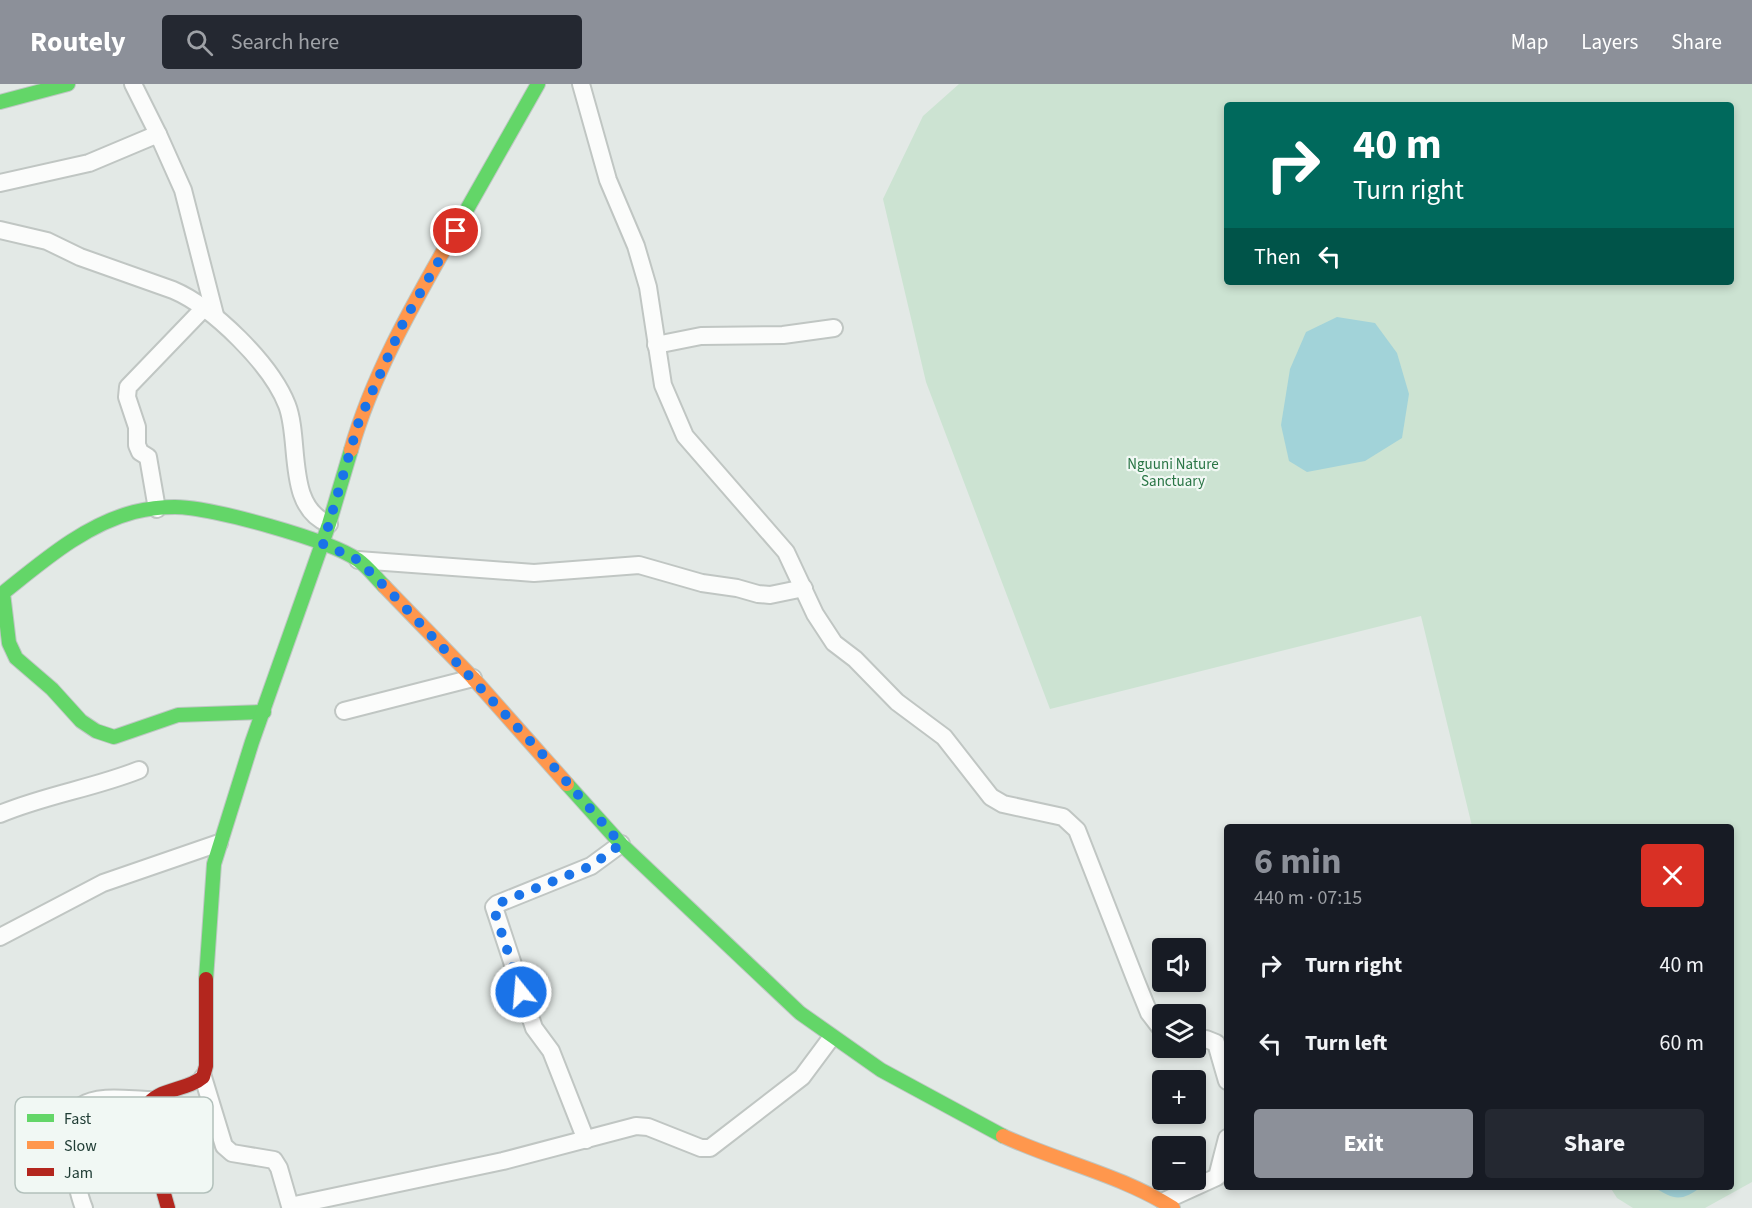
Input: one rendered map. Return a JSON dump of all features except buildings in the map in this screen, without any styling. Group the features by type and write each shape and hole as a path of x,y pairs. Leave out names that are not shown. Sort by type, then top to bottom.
{"street":[{"path":"0,102 68,84"},
{"path":"133,84 183,190 210,311"},
{"path":"209,1097 203,1077 206,1066 209,895 219,843 323,544 359,421 400,331 538,84"},
{"path":"581,84 601,158 642,266 666,397 685,436 739,501 775,537 804,588 819,622 834,643 855,659 897,702 944,737 991,797 1003,804 1063,817 1077,830 1152,1017"},
{"path":"0,183 89,163 158,134"},
{"path":"0,230 47,241 80,257 173,290 210,311 268,372 280,392 291,420 303,494 314,515 329,524"},
{"path":"157,509 148,458 136,445 137,427 127,397 128,387 210,311"},
{"path":"656,345 717,334 783,335 834,328"},
{"path":"264,712 236,711 178,715 109,736 81,721 52,688 23,667 12,651 3,597 5,590 53,554 96,527 134,512 176,507 216,513 323,544 358,560 534,573 639,565 702,583 737,588 758,594 770,595 804,588"},
{"path":"358,560 473,678 621,844 800,1013 831,1038 897,1079 1030,1148 1170,1206 1217,1177 1224,1150"},
{"path":"344,711 473,678"},
{"path":"0,814 22,804 76,792 139,770"},
{"path":"0,937 103,883 219,843"},
{"path":"586,1140 551,1051 534,1028 495,908 497,904 591,866 621,844"},
{"path":"213,1110 224,1146 232,1153 274,1160 279,1168 290,1207 503,1161 636,1126 648,1127 690,1145 710,1148 802,1077 831,1038"},
{"path":"1206,1040 1212,1040 1223,1047"},
{"path":"159,1097 189,1087 203,1077"},
{"path":"81,1193 84,1208"},
{"path":"164,1193 168,1208"}],"green space":[{"name":"Nguuni Nature Sanctuary","path":"959,84 1752,84 1752,1182 1705,1208 1633,1208 1617,1198 1612,1190 1734,1190 1734,824 1472,824 1421,616 1050,709 926,382 883,199 923,116"}],"water":[{"path":"1337,317 1375,323 1397,353 1409,394 1402,438 1365,461 1307,472 1289,461 1281,425 1290,369 1306,332"},
{"path":"1659,1190 1696,1190 1678,1198"}],"traffic: fast":[{"path":"0,102 68,84"},
{"path":"449,241 538,84"},
{"path":"206,979 214,864 252,742 329,524 351,450"},
{"path":"264,712 178,715 114,737 96,731 81,721 52,689 16,658 9,643 3,593 64,546 98,526 134,512 170,507 192,508 241,518 323,543 358,560 384,586"},
{"path":"567,784 621,844 800,1013 881,1070 1003,1136"}],"traffic: slow":[{"path":"351,450 381,369 449,241"},
{"path":"384,586 473,678 567,784"},
{"path":"1003,1136 1132,1186 1173,1208"}],"traffic: jam":[{"path":"156,1097 189,1085 203,1077 206,1066 206,979"},
{"path":"164,1193 168,1208"}],"route":[{"path":"456,231 438,266 404,321 359,421 323,544 358,560 397,599 473,678 621,844 608,856 591,866 497,904 495,913 521,992"}]}
